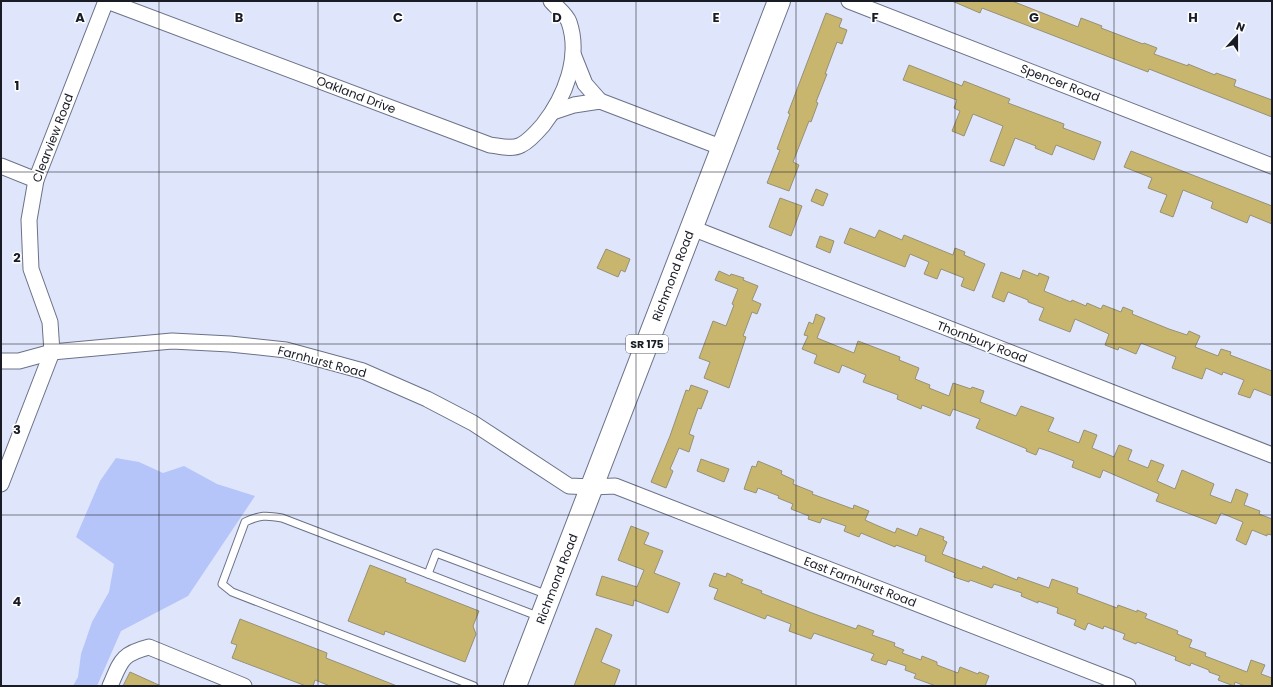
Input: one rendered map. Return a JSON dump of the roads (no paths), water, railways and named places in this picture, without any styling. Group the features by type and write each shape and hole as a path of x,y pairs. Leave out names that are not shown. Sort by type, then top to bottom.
{"main road":[{"name":"Richmond Road","path":"515,686 779,1"}],"street":[{"name":"Oakland Drive","path":"107,1 490,145 509,147 520,146 537,132 553,112 564,92 573,54"},
{"name":"Clearview Road","path":"1,484 52,352 50,322 31,269 29,220 36,180 107,1"},
{"path":"551,1 569,20 572,34 573,54 585,84 600,102"},
{"name":"Spencer Road","path":"848,1 1272,166"},
{"path":"553,112 574,105 600,102 723,148"},
{"path":"1,166 36,180"},
{"name":"Thornbury Road","path":"692,228 1272,455"},
{"name":"Farnhurst Road","path":"1,361 19,361 52,352 172,341 230,344 286,350 362,371 426,399 473,423 569,486 592,487"},
{"name":"East Farnhurst Road","path":"592,487 615,486 1128,686"},
{"path":"110,686 122,660 134,651 149,647 244,686"}],"lane":[{"path":"474,686 232,592 222,584 245,522 265,515 282,518 542,618"},
{"path":"428,574 436,553 550,596"}]}
